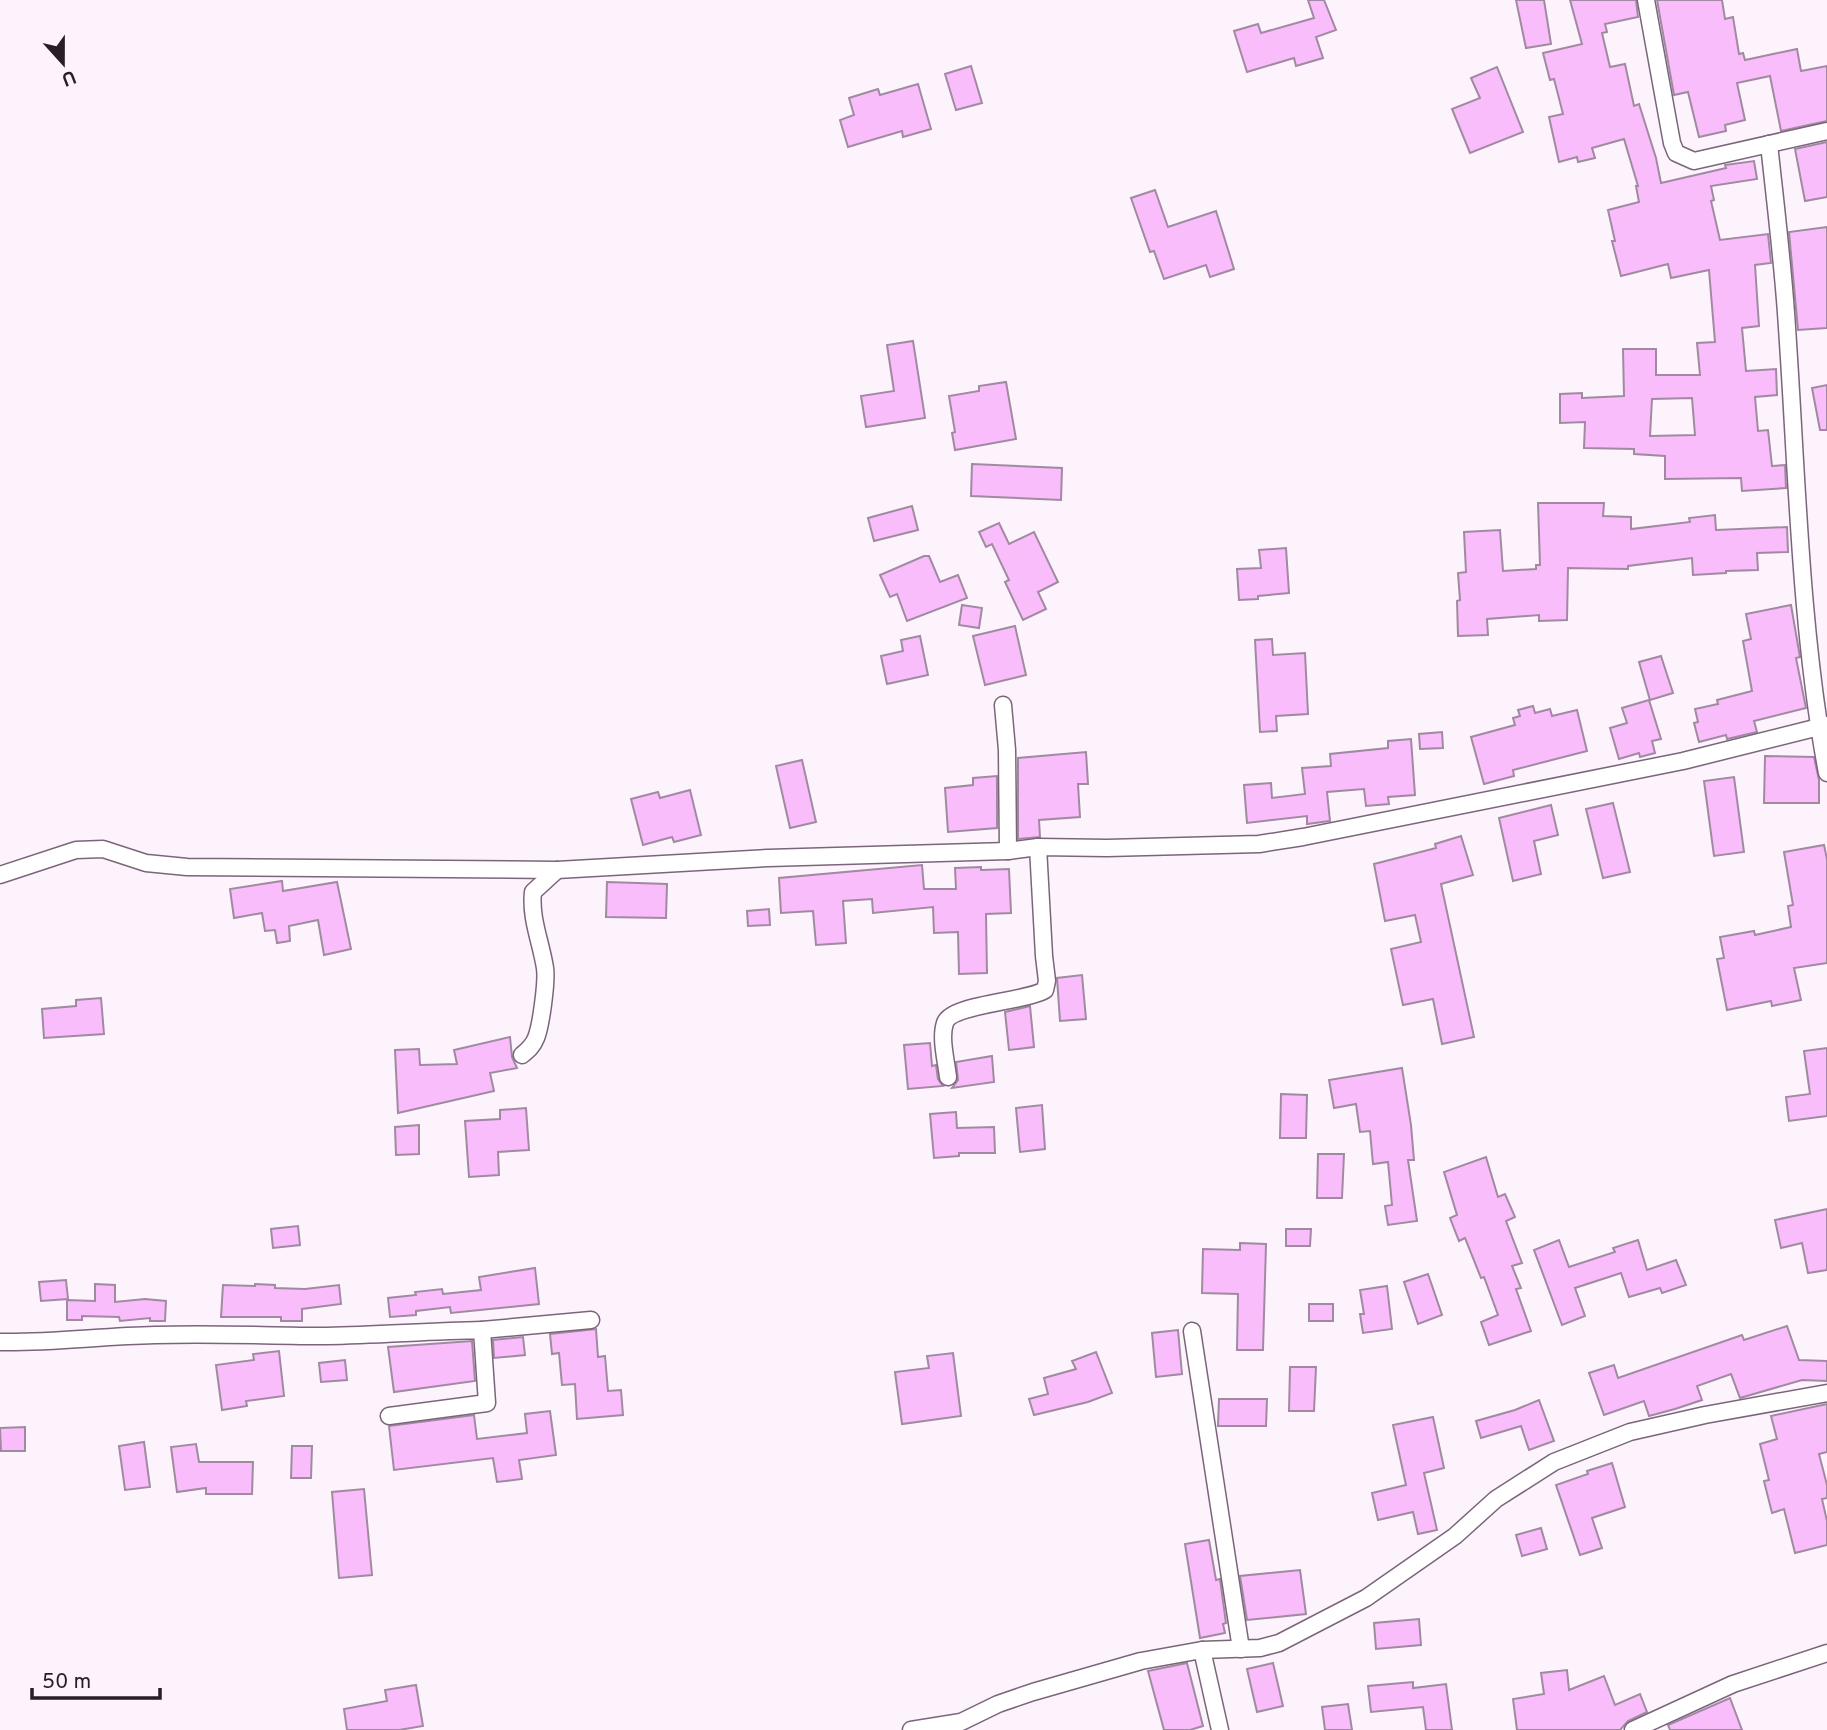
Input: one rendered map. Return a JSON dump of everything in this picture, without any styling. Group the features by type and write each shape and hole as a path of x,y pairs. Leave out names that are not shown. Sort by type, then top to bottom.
{"street":[{"path":"1646,0 1676,153 1694,161 1827,131"},
{"path":"1769,144 1786,310 1799,526 1827,773"},
{"path":"1003,705 1007,750 1008,851"},
{"path":"0,875 56,855 76,850 103,849 146,863 187,867 557,870 768,858 1008,851 1038,847 1259,844 1504,799 1683,761 1823,726"},
{"path":"948,1077 944,1033 945,1021 949,1016 975,1006 1020,1000 1045,990 1047,981 1038,847"},
{"path":"522,1055 536,1038 545,984 545,970 531,904 533,892 557,870"},
{"path":"0,1342 42,1343 158,1335 373,1335 482,1330 591,1320"},
{"path":"389,1416 487,1403 482,1330"},
{"path":"1192,1331 1241,1649"},
{"path":"911,1730 961,1722 998,1704 1033,1692 1141,1661 1202,1650 1260,1648 1279,1643 1366,1598 1455,1536 1496,1499 1554,1462 1630,1432 1827,1392"},
{"path":"1202,1650 1220,1730"},
{"path":"1633,1730 1733,1684 1827,1653"}],"building":[{"path":"1308,0 1324,0 1336,30 1316,37 1323,58 1296,66 1294,58 1247,72 1234,31 1258,24 1261,33 1314,18"},
{"path":"1516,0 1544,0 1551,44 1526,48"},
{"path":"1570,0 1636,0 1638,17 1605,24 1607,32 1602,33 1610,67 1625,64 1634,106 1639,104 1661,183 1726,168 1725,165 1754,161 1757,179 1711,186 1714,200 1711,201 1720,240 1768,234 1771,263 1755,265 1759,326 1742,328 1746,371 1776,369 1777,395 1755,397 1758,431 1768,430 1772,466 1785,465 1786,488 1742,491 1741,478 1665,479 1665,456 1634,454 1634,449 1584,448 1585,422 1560,423 1560,394 1582,393 1582,398 1624,396 1623,349 1656,349 1656,375 1700,375 1697,343 1715,342 1709,270 1671,278 1668,264 1621,276 1608,210 1639,202 1638,186 1624,139 1592,148 1595,158 1578,162 1577,157 1559,162 1549,117 1563,114 1554,79 1550,80 1543,53 1582,44","holes":["1692,398 1695,435 1650,436 1652,399"]},
{"path":"1657,0 1722,0 1725,19 1733,17 1739,54 1743,53 1745,60 1797,49 1801,71 1827,66 1827,121 1781,131 1770,76 1737,83 1745,120 1725,125 1726,131 1699,137 1688,92 1674,95"},
{"path":"971,66 982,103 956,110 945,74"},
{"path":"1497,67 1523,132 1470,153 1452,109 1480,98 1471,78"},
{"path":"918,84 931,129 903,137 902,131 848,147 840,120 854,115 849,98 878,89 880,95"},
{"path":"1827,142 1827,197 1805,201 1795,149"},
{"path":"1155,190 1168,227 1216,211 1234,269 1210,277 1206,265 1164,279 1154,251 1150,252 1131,198"},
{"path":"1827,227 1827,328 1798,330 1789,232"},
{"path":"913,341 925,418 866,427 861,396 894,391 887,345"},
{"path":"1006,382 1016,439 955,450 949,396 979,391 979,386"},
{"path":"1827,385 1827,430 1820,430 1812,388"},
{"path":"972,464 1062,468 1061,500 971,496"},
{"path":"1538,503 1604,503 1603,516 1631,517 1631,529 1690,522 1689,518 1715,515 1716,530 1787,527 1788,552 1757,553 1758,570 1726,573 1693,575 1692,558 1628,566 1628,569 1568,568 1567,620 1539,621 1539,615 1487,619 1488,635 1458,636 1458,573 1466,572 1464,532 1500,530 1503,571 1536,569 1536,565 1540,565"},
{"path":"912,506 918,530 874,541 868,518"},
{"path":"999,523 1009,544 1034,532 1058,582 1038,592 1046,609 1023,620 1005,582 1009,580 992,544 986,547 979,532"},
{"path":"1286,548 1289,593 1239,600 1237,569 1261,568 1259,550"},
{"path":"929,556 940,582 958,575 967,598 907,621 897,594 890,597 880,575"},
{"path":"962,605 982,608 979,628 959,625"},
{"path":"1791,605 1800,657 1796,658 1806,708 1754,721 1757,732 1727,739 1726,735 1699,742 1694,723 1698,722 1695,709 1718,704 1717,700 1752,691 1743,641 1751,639 1746,614"},
{"path":"1015,626 1026,675 985,685 973,636"},
{"path":"920,636 928,675 887,684 881,656 903,651 901,640"},
{"path":"1272,639 1273,655 1305,653 1308,714 1276,716 1277,731 1260,732 1255,640"},
{"path":"1661,656 1673,693 1650,700 1639,662"},
{"path":"1649,700 1661,739 1652,741 1655,753 1640,757 1639,753 1619,759 1610,728 1627,723 1622,708"},
{"path":"1533,706 1535,713 1550,709 1552,716 1577,710 1587,751 1513,770 1514,776 1484,784 1471,737 1515,725 1513,718 1520,716 1518,710"},
{"path":"1442,732 1443,748 1420,749 1419,734"},
{"path":"1411,739 1415,795 1388,797 1389,804 1366,806 1364,789 1327,792 1330,821 1307,824 1307,816 1247,823 1244,785 1271,783 1272,798 1305,794 1302,768 1331,766 1330,754 1388,748 1388,741"},
{"path":"1086,752 1088,784 1078,784 1080,817 1039,820 1040,837 1018,839 1018,758"},
{"path":"1765,756 1814,757 1819,780 1819,803 1764,803"},
{"path":"802,760 816,822 790,828 776,766"},
{"path":"997,776 997,828 948,832 945,788 973,785 973,778"},
{"path":"1734,777 1744,852 1714,856 1704,781"},
{"path":"690,790 701,835 674,842 672,837 643,845 631,799 658,792 660,798"},
{"path":"1613,803 1630,872 1603,878 1586,809"},
{"path":"1551,805 1558,835 1534,841 1541,874 1513,881 1499,818"},
{"path":"1461,836 1473,875 1441,884 1474,1037 1442,1044 1433,999 1403,1005 1391,949 1421,942 1415,915 1385,921 1374,864 1436,848 1435,844"},
{"path":"1824,845 1827,859 1827,963 1794,968 1801,1000 1772,1006 1771,1001 1727,1010 1717,959 1724,958 1720,937 1754,931 1755,935 1791,927 1788,906 1793,905 1784,852"},
{"path":"922,865 924,889 956,889 955,868 1009,869 1011,913 986,914 987,973 959,974 958,932 934,933 933,907 873,913 872,899 843,901 846,943 816,945 813,911 781,913 779,878"},
{"path":"282,881 283,891 337,882 351,949 324,955 318,920 289,926 290,941 277,943 275,930 265,931 262,913 234,918 230,889"},
{"path":"607,882 667,884 666,918 606,917"},
{"path":"769,909 770,925 748,926 747,911"},
{"path":"1082,975 1086,1019 1060,1021 1057,978"},
{"path":"101,998 104,1034 44,1038 42,1009 76,1006 76,1000"},
{"path":"1030,1006 1034,1047 1009,1050 1005,1012"},
{"path":"510,1037 512,1057 517,1068 490,1073 494,1091 398,1113 395,1050 419,1049 420,1065 457,1064 454,1050"},
{"path":"930,1043 932,1066 936,1065 938,1079 943,1086 908,1089 904,1045"},
{"path":"1827,1048 1827,1116 1789,1121 1786,1097 1810,1094 1804,1051"},
{"path":"992,1056 994,1082 952,1088 958,1080 956,1062"},
{"path":"1402,1068 1411,1125 1414,1160 1408,1160 1417,1221 1388,1225 1385,1206 1392,1205 1388,1162 1373,1164 1370,1131 1360,1132 1356,1104 1334,1108 1329,1080"},
{"path":"1281,1094 1307,1095 1306,1138 1280,1138"},
{"path":"1042,1105 1045,1149 1020,1152 1016,1108"},
{"path":"526,1108 529,1150 498,1152 499,1175 469,1177 465,1121 500,1119 500,1110"},
{"path":"956,1112 957,1128 994,1127 995,1153 959,1153 959,1156 934,1158 930,1114"},
{"path":"419,1125 419,1154 396,1155 395,1127"},
{"path":"1318,1154 1344,1154 1342,1198 1317,1198"},
{"path":"1486,1157 1498,1197 1505,1194 1515,1217 1506,1221 1522,1263 1512,1266 1521,1288 1516,1289 1531,1331 1489,1345 1481,1322 1498,1315 1484,1277 1481,1278 1465,1238 1459,1241 1450,1218 1457,1215 1444,1172"},
{"path":"1827,1209 1827,1270 1808,1273 1802,1243 1781,1248 1775,1220"},
{"path":"298,1226 300,1245 273,1248 271,1229"},
{"path":"1286,1229 1311,1229 1310,1246 1286,1246"},
{"path":"1559,1240 1569,1267 1615,1252 1613,1248 1638,1240 1647,1270 1676,1260 1686,1285 1662,1293 1660,1288 1629,1297 1621,1273 1575,1288 1585,1316 1562,1325 1534,1250"},
{"path":"1240,1243 1266,1244 1263,1350 1237,1350 1238,1294 1202,1293 1203,1249 1240,1250"},
{"path":"535,1268 539,1304 451,1313 450,1307 416,1311 416,1315 390,1317 388,1298 442,1289 443,1294 481,1290 479,1277"},
{"path":"1428,1274 1442,1315 1418,1324 1404,1282"},
{"path":"66,1280 68,1299 41,1301 39,1282"},
{"path":"95,1284 115,1285 115,1302 145,1299 166,1301 165,1321 150,1321 150,1318 120,1321 119,1317 82,1316 82,1320 67,1320 67,1300 95,1301"},
{"path":"255,1284 305,1289 339,1285 341,1304 302,1309 302,1321 281,1321 281,1317 221,1317 223,1285"},
{"path":"1387,1286 1392,1329 1363,1333 1360,1314 1364,1314 1360,1290"},
{"path":"1309,1304 1333,1304 1333,1321 1309,1321"},
{"path":"1787,1326 1799,1360 1827,1361 1827,1381 1802,1380 1740,1398 1731,1374 1697,1386 1702,1400 1675,1409 1649,1416 1644,1401 1604,1415 1589,1373 1614,1365 1618,1378 1742,1335 1744,1340"},
{"path":"596,1329 598,1357 605,1356 608,1391 621,1390 623,1415 577,1419 575,1384 562,1385 559,1353 552,1354 550,1334"},
{"path":"1178,1330 1182,1374 1156,1377 1152,1333"},
{"path":"523,1337 525,1355 494,1358 493,1340"},
{"path":"472,1341 475,1381 394,1392 388,1347"},
{"path":"279,1351 284,1396 246,1401 247,1406 222,1410 216,1365 254,1360 253,1354"},
{"path":"1096,1352 1112,1393 1088,1402 1034,1415 1029,1399 1048,1394 1044,1378 1076,1369 1072,1361"},
{"path":"953,1353 961,1416 902,1424 895,1372 929,1368 927,1356"},
{"path":"345,1360 347,1380 321,1382 319,1363"},
{"path":"1290,1367 1316,1367 1314,1411 1289,1411"},
{"path":"1219,1399 1267,1399 1266,1426 1218,1426"},
{"path":"1539,1400 1554,1441 1529,1450 1521,1426 1481,1438 1476,1421"},
{"path":"1827,1404 1827,1452 1819,1454 1827,1485 1827,1498 1822,1499 1827,1521 1827,1545 1795,1553 1784,1509 1772,1513 1764,1481 1769,1480 1760,1444 1777,1439 1771,1416"},
{"path":"550,1411 556,1455 519,1460 522,1479 497,1482 493,1458 394,1470 389,1426 474,1415 477,1439 527,1433 525,1414"},
{"path":"1433,1417 1444,1468 1424,1473 1437,1530 1418,1534 1413,1512 1378,1520 1372,1493 1406,1485 1393,1425"},
{"path":"25,1427 25,1451 1,1451 0,1428"},
{"path":"144,1442 150,1487 125,1490 119,1446"},
{"path":"196,1444 199,1462 253,1462 252,1494 206,1494 206,1488 177,1492 171,1447"},
{"path":"292,1446 312,1446 311,1478 291,1478"},
{"path":"1612,1463 1625,1507 1592,1518 1602,1548 1580,1555 1556,1485"},
{"path":"364,1489 372,1575 339,1578 332,1492"},
{"path":"1541,1528 1547,1549 1522,1556 1516,1535"},
{"path":"1209,1540 1216,1580 1220,1579 1226,1623 1223,1624 1225,1633 1200,1638 1185,1544"},
{"path":"1300,1570 1306,1614 1247,1620 1240,1576"},
{"path":"1419,1619 1421,1645 1376,1649 1374,1623"},
{"path":"1187,1663 1203,1726 1190,1730 1164,1730 1148,1671"},
{"path":"1273,1663 1283,1706 1257,1712 1247,1669"},
{"path":"1567,1670 1569,1690 1604,1676 1615,1705 1640,1694 1647,1712 1628,1721 1620,1730 1517,1730 1513,1699 1544,1694 1541,1673"},
{"path":"1413,1682 1413,1688 1446,1684 1452,1730 1426,1730 1423,1707 1371,1712 1368,1686"},
{"path":"416,1685 423,1726 399,1730 347,1730 344,1709 387,1701 385,1690"},
{"path":"1730,1698 1742,1730 1670,1730 1668,1725"},
{"path":"1348,1704 1352,1730 1325,1730 1322,1707"}]}
